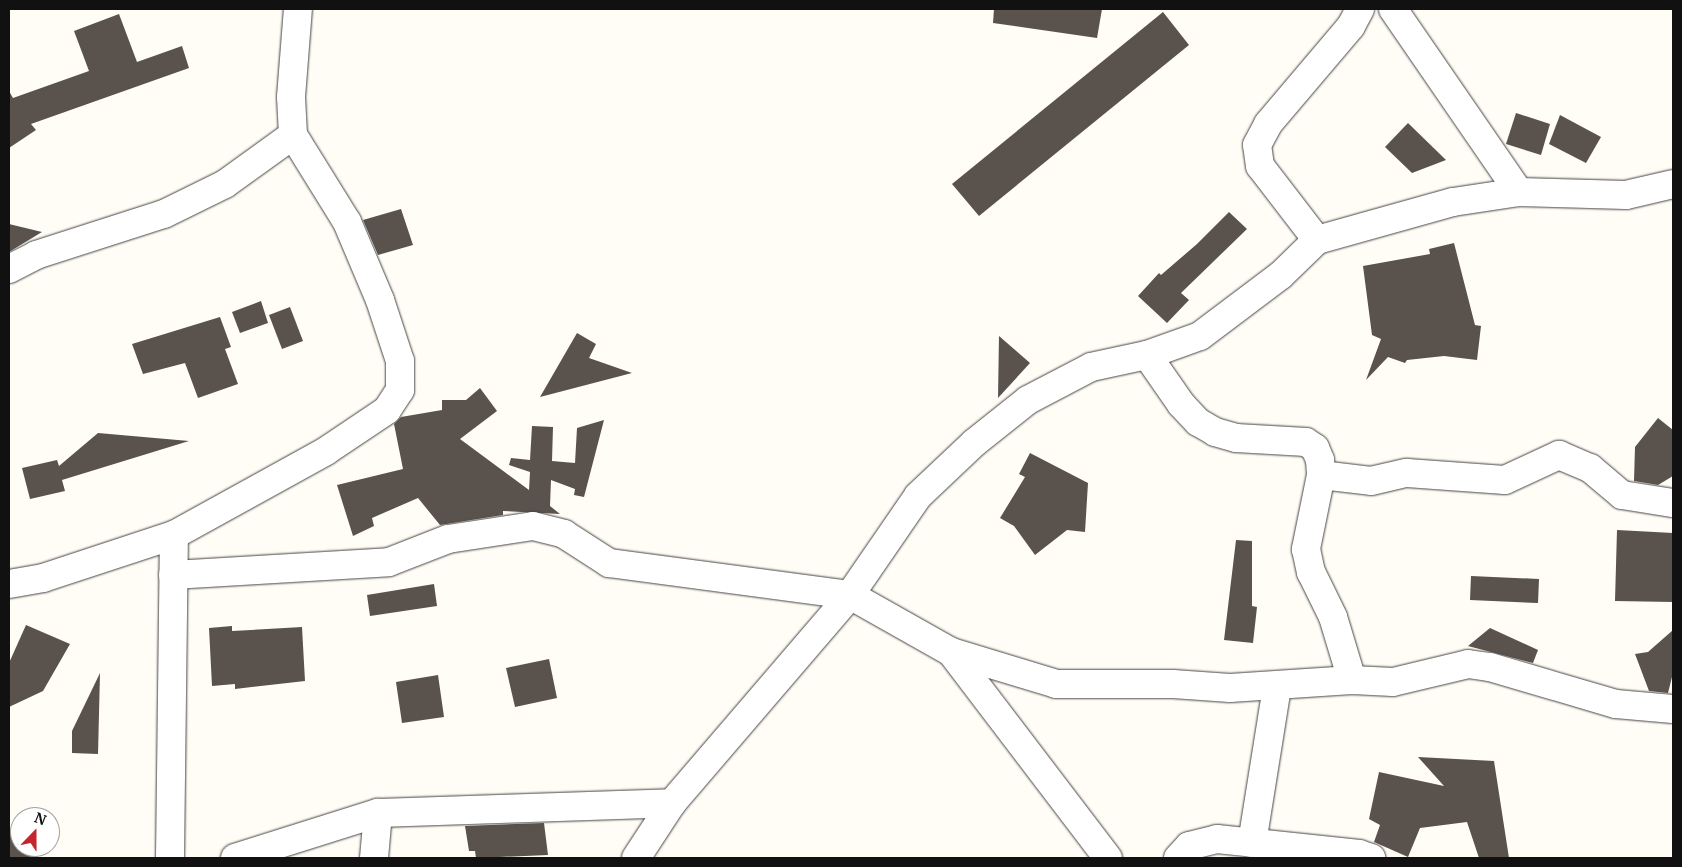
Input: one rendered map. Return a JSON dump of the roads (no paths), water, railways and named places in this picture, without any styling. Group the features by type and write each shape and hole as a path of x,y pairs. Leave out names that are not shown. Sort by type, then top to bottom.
{"street":[{"path":"9,584 43,578 174,535 326,451 387,410 400,390 400,361 380,300 346,222 292,134 291,96 298,9"},
{"path":"1393,9 1519,192"},
{"path":"1317,240 1260,166 1257,146 1268,124 1351,14"},
{"path":"10,265 164,214 225,184 292,134"},
{"path":"636,858 672,803 850,595 918,496 974,443 1028,400 1091,366 1147,355 1200,336 1281,275 1317,240 1453,202 1519,192 1626,195 1673,184"},
{"path":"1147,355 1198,422 1215,432 1236,438 1306,442 1315,448 1320,460 1321,475 1306,549 1310,572 1333,617 1352,680"},
{"path":"1321,475 1371,481 1407,474 1505,480 1559,455 1590,468 1622,495 1673,503"},
{"path":"174,575 389,562 448,539 533,526 564,534 609,563 850,595 951,652 1056,684 1277,686 1352,680 1393,682 1468,664 1490,667 1616,704 1673,709"},
{"path":"170,858 174,535"},
{"path":"951,652 1100,854"},
{"path":"1252,843 1277,686"},
{"path":"234,858 378,814 672,803"},
{"path":"374,858 378,814"},
{"path":"1178,858 1188,846 1217,840 1359,854 1371,858"}]}
